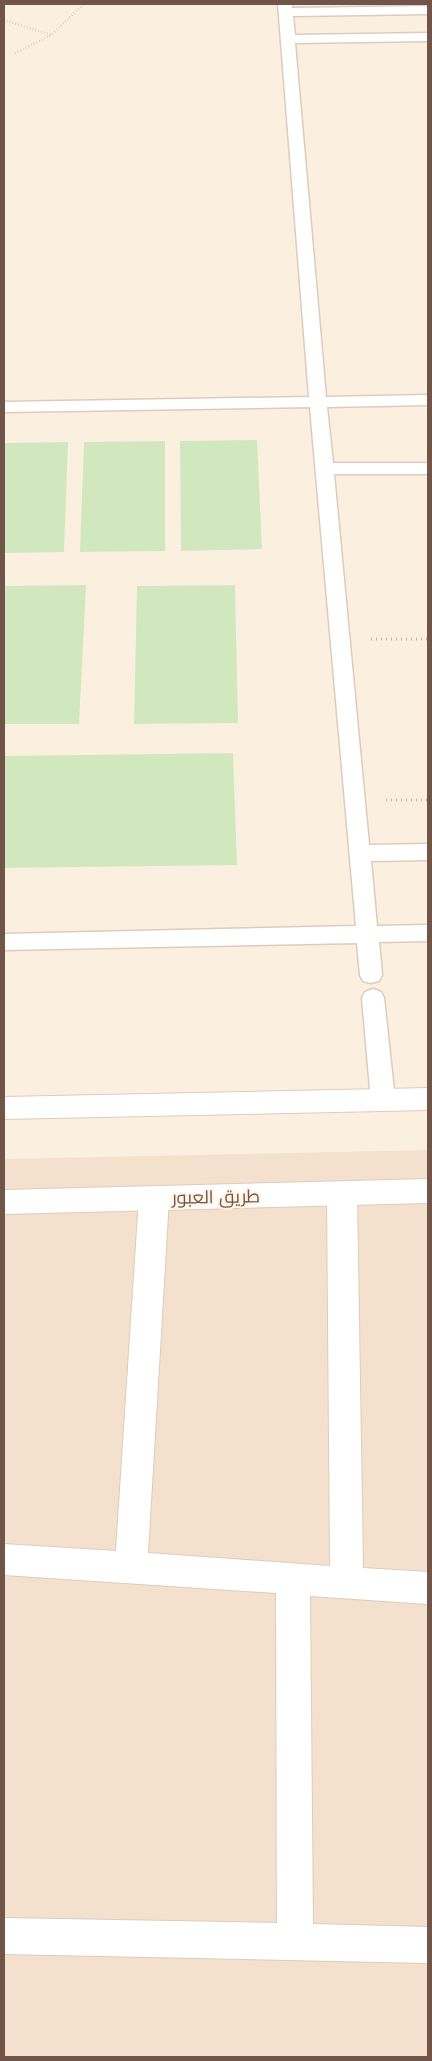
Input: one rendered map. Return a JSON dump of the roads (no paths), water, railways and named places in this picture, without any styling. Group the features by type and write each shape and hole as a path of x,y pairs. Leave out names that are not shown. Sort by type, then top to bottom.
{"street":[{"path":"4,1108 428,1099"},
{"name":"طريق العبور","path":"4,1202 428,1191"},
{"path":"342,1194 347,1583"},
{"path":"131,1568 154,1198"},
{"path":"4,1560 428,1588"},
{"path":"294,1580 295,1942"},
{"path":"4,1936 428,1945"}],"lane":[{"path":"371,975 339,639 285,8 368,7 428,10"},
{"path":"288,39 428,37"},
{"path":"4,407 428,400"},
{"path":"324,469 428,468"},
{"path":"360,853 428,852"},
{"path":"4,942 428,932"},
{"path":"373,998 383,1100"}]}
